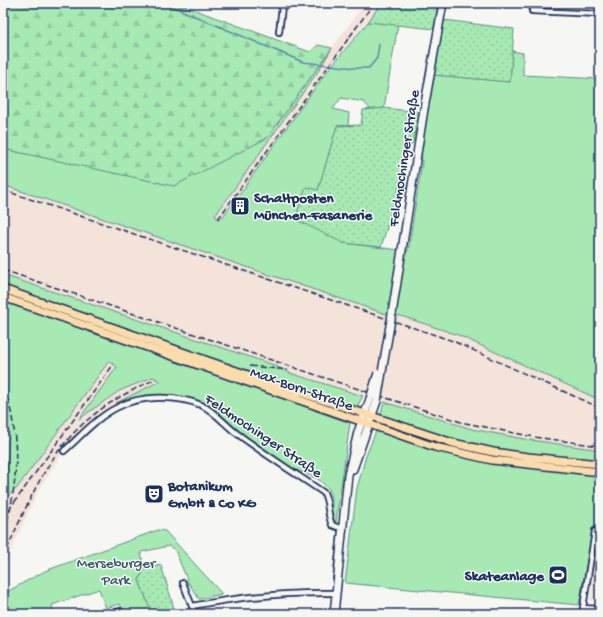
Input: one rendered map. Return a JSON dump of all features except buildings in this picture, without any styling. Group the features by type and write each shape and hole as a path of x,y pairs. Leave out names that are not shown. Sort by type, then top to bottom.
{"main road":[{"name":"Feldmochinger Straße","path":"334,614 347,486 373,400 387,340 424,109 443,3"},
{"name":"Max-Born-Straße","path":"3,289 262,380 445,441 493,452 600,464"},
{"name":"Max-Born-Straße","path":"3,296 435,447 492,460 600,472"}],"street":[{"path":"279,32 282,6 285,7 286,3"},
{"path":"532,11 600,14"},
{"name":"Feldmochinger Straße","path":"64,451 103,416 118,406 153,399 191,402 210,411 243,438 324,493 328,502 329,517 332,525 343,529"},
{"path":"582,614 594,531"},
{"path":"183,583 195,614"},
{"path":"192,606 262,594 336,593"},
{"path":"583,608 600,609"},
{"path":"110,614 120,611"}],"shaded area":[{"path":"365,3 381,3 325,74 245,186 246,188 242,191 220,220 215,217 319,70 332,48"},
{"path":"3,185 389,315 400,316 458,335 600,400 600,450 524,439 472,429 290,373 274,365 3,275"},
{"path":"109,361 118,366 80,418 119,391 152,377 161,381 116,403 89,424 63,452 39,489 3,568 3,503 17,488"},
{"path":"596,534 600,534 600,603 590,601"}],"green space":[{"path":"3,3 176,3 310,52 318,45 332,48 267,138 174,186 3,149"},
{"path":"381,3 438,3 434,29 368,22"},
{"path":"444,20 514,29 510,82 434,75"},
{"path":"368,22 398,24 384,108 372,111 364,102 341,98 333,109 349,113 348,126 337,126 318,191 343,243 408,251 422,163 421,147 434,75 510,82 512,51 523,53 523,75 600,79 598,181 600,181 600,400 458,335 401,316 389,315 3,185 3,149 75,164 267,138 332,48 319,70 215,216 220,220 242,191 246,188 245,186 325,74"},
{"path":"384,108 419,112 413,142 406,151 398,192 381,247 343,243 295,219 306,187 318,190 337,126 361,125 363,110"},
{"path":"3,275 274,365 290,373 363,396 357,407 263,377 3,286"},
{"path":"3,300 305,405 316,411 350,423 336,522 331,516 332,502 329,489 318,479 289,467 200,405 175,397 135,398 116,403 160,381 153,377 119,391 79,419 117,367 109,361 17,488 5,499 9,431 3,403"},
{"path":"384,402 472,429 524,439 600,450 600,534 592,533 579,605 345,583 357,488"},
{"name":"Merseburger Park","path":"158,530 165,531 222,594 199,599 188,582 175,550 169,546 141,552 144,569 139,580 152,614 124,614 120,604 106,608 99,589 52,605 54,614 3,614 3,594 45,571"},
{"path":"338,531 340,532 333,584 332,582"},
{"path":"161,565 174,608 152,614 139,580 144,569"}],"waterway":[{"path":"164,3 303,62 355,68 369,68 377,58 379,44"}],"railway":[{"path":"218,219 374,3"},
{"path":"3,190 453,341 600,408"},
{"path":"3,270 461,422 534,437 600,446"},
{"path":"3,518 113,365"},
{"path":"250,366 288,370"},
{"path":"3,558 30,498 44,473 59,450 76,430 98,412 124,395 156,379"},
{"path":"3,382 13,421 16,458 13,496 3,535"}],"place":[{"name":"Schaltposten München-Fasanerie","path":"240,206"},
{"name":"Botanikum GmbH & Co KG","path":"154,494"},
{"name":"Skateanlage","path":"558,575"}]}
